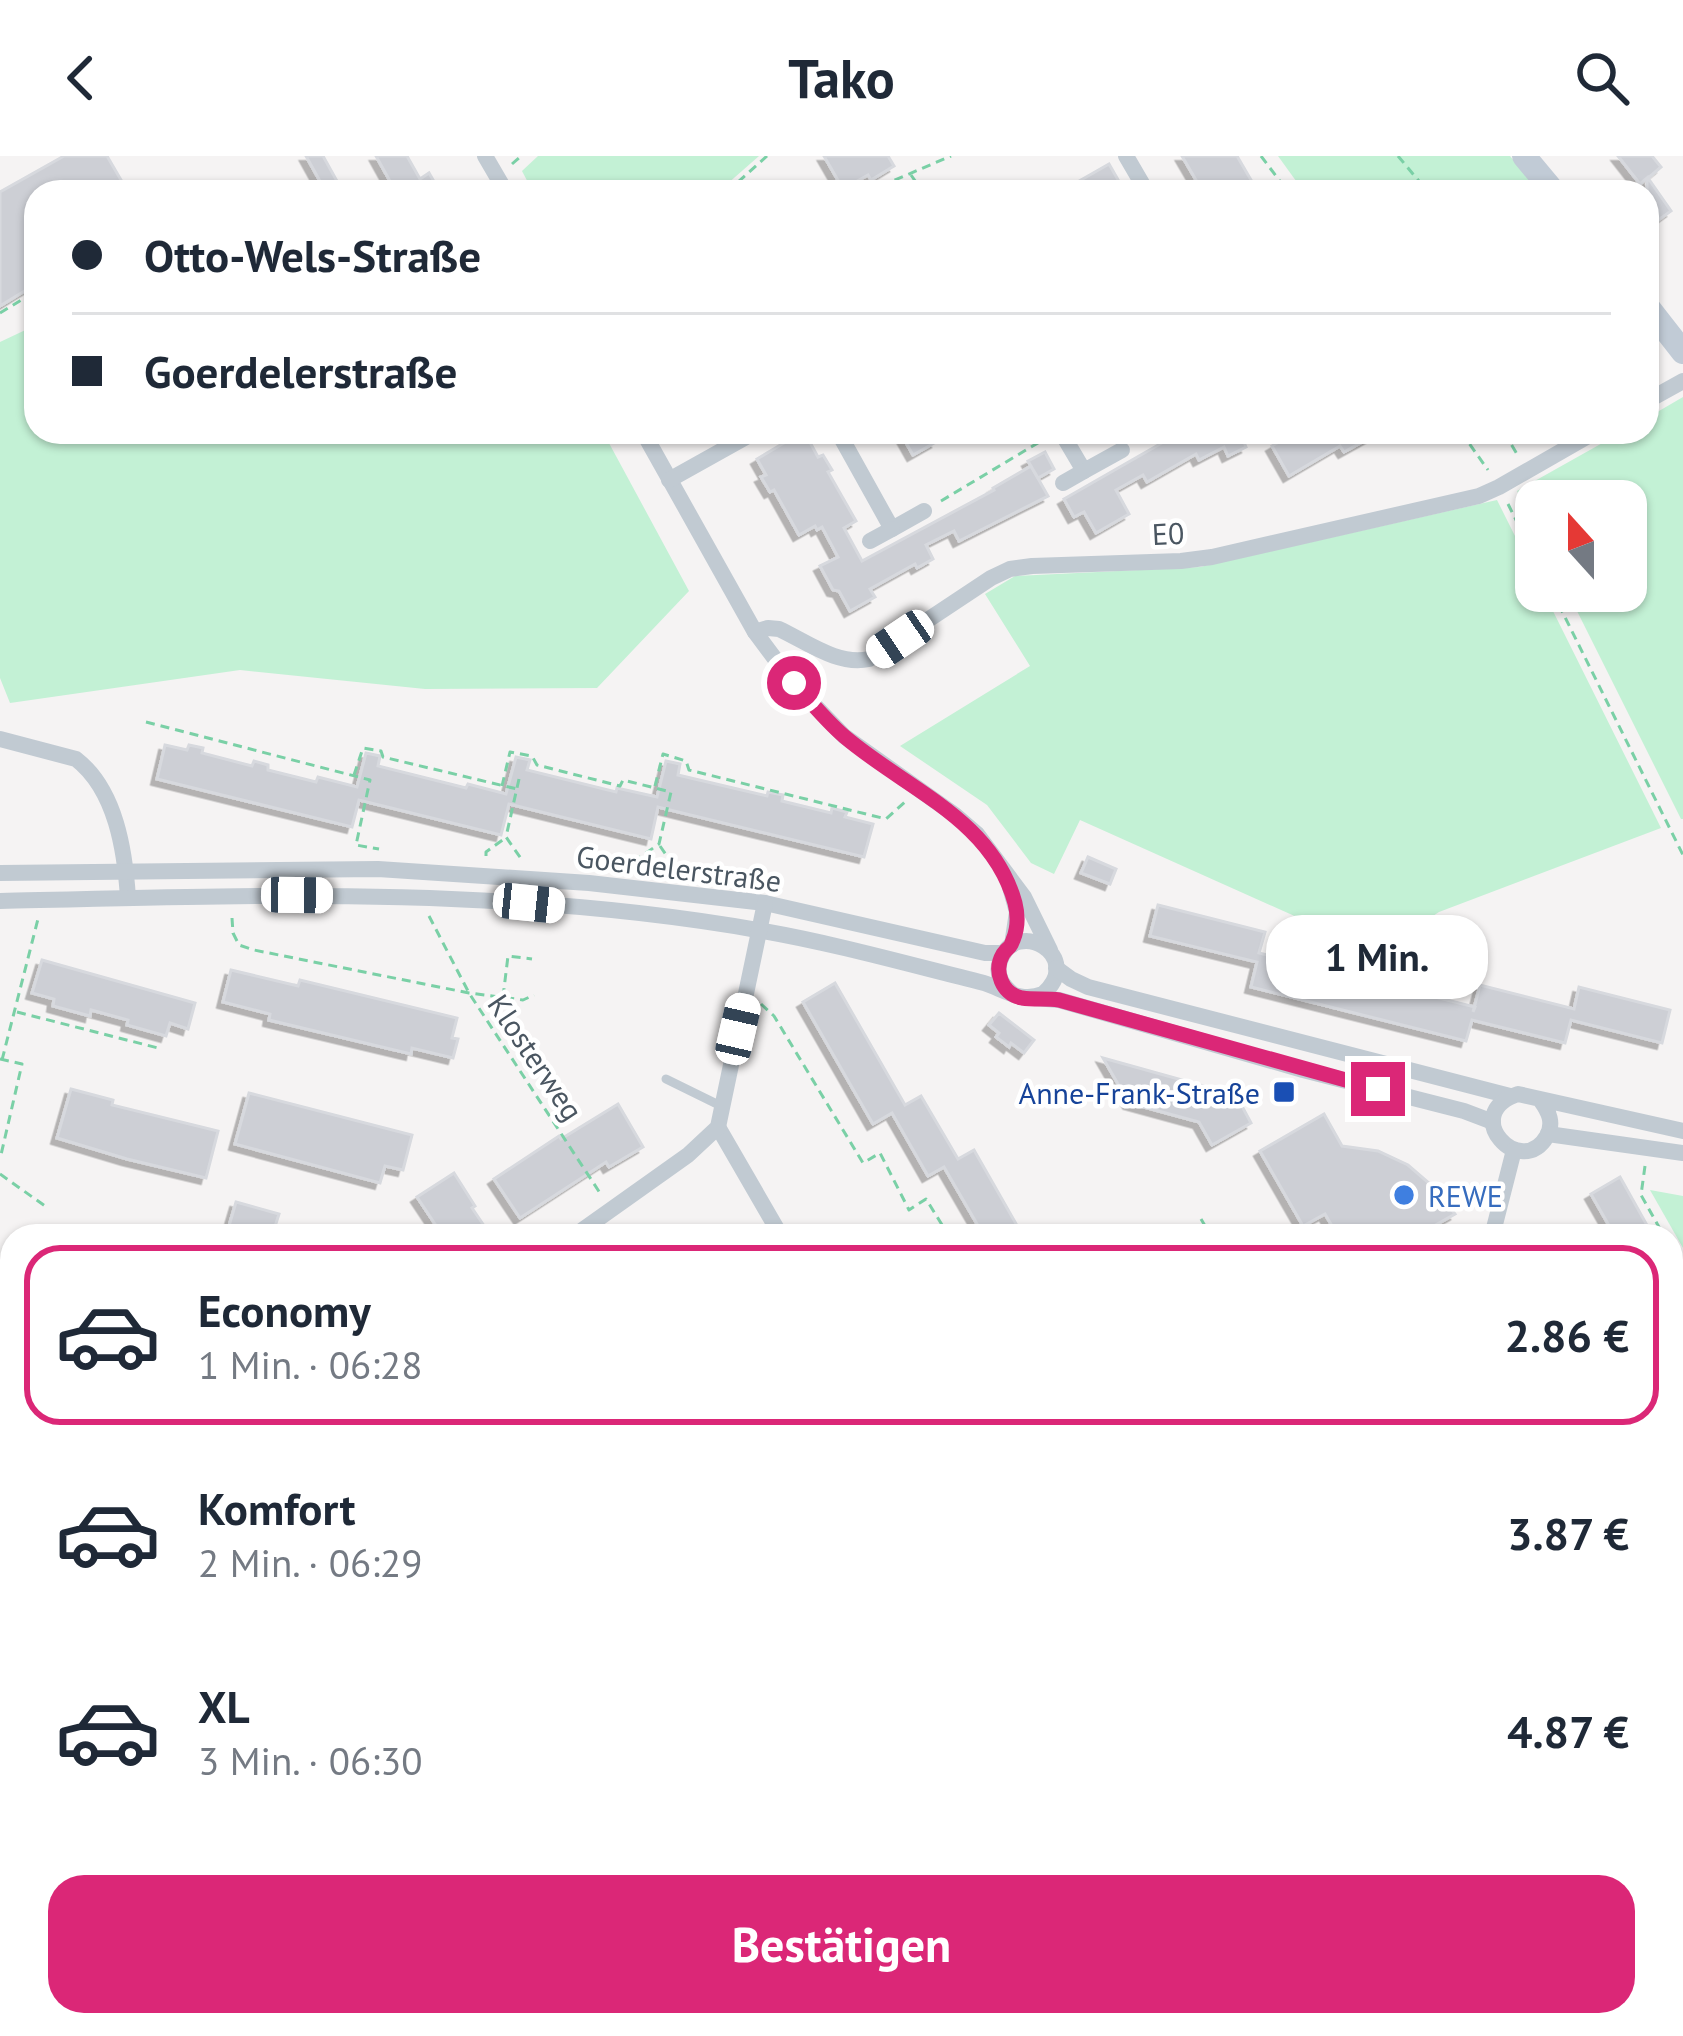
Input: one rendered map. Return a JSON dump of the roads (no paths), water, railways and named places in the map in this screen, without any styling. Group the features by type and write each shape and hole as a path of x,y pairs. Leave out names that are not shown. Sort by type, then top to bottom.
{"main road":[{"path":"1524,156 1544,180"},
{"path":"1659,321 1683,352"}],"street":[{"path":"650,444 755,632 794,683 861,749 955,814 1024,897 1053,960 1050,988 1033,998"},
{"path":"669,480 733,444"},
{"path":"845,444 892,529"},
{"path":"1067,444 1084,471"},
{"name":"E0","path":"755,632 779,629 856,662 869,659 1010,569 1212,557 1455,503 1499,487 1574,444"},
{"path":"1063,483 1123,449"},
{"path":"870,542 924,511"},
{"path":"0,739 76,759 85,766 110,807 121,838 128,898"},
{"path":"997,859 1017,912 998,973 1014,995"},
{"name":"Goerdelerstraße","path":"0,873 378,869 484,875 765,903 985,953 1028,940 1044,946 1071,979 1088,987 1510,1096 1526,1094 1683,1131"},
{"name":"Goerdelerstraße","path":"0,901 418,897 529,903 759,930 985,982 1014,995 1059,1000 1493,1122"},
{"path":"591,1224 688,1155 718,1126 765,903"},
{"path":"1510,1096 1497,1107 1493,1122 1498,1140 1514,1150 1530,1150 1548,1134 1550,1116 1541,1101"},
{"path":"718,1126 774,1224"},
{"path":"1548,1134 1683,1153"},
{"path":"1495,1224 1514,1150"}],"lane":[{"path":"666,1079 721,1106"}],"place":[{"name":"Anne-Frank-Straße","path":"1284,1092"},
{"name":"REWE","path":"1404,1195"}]}
